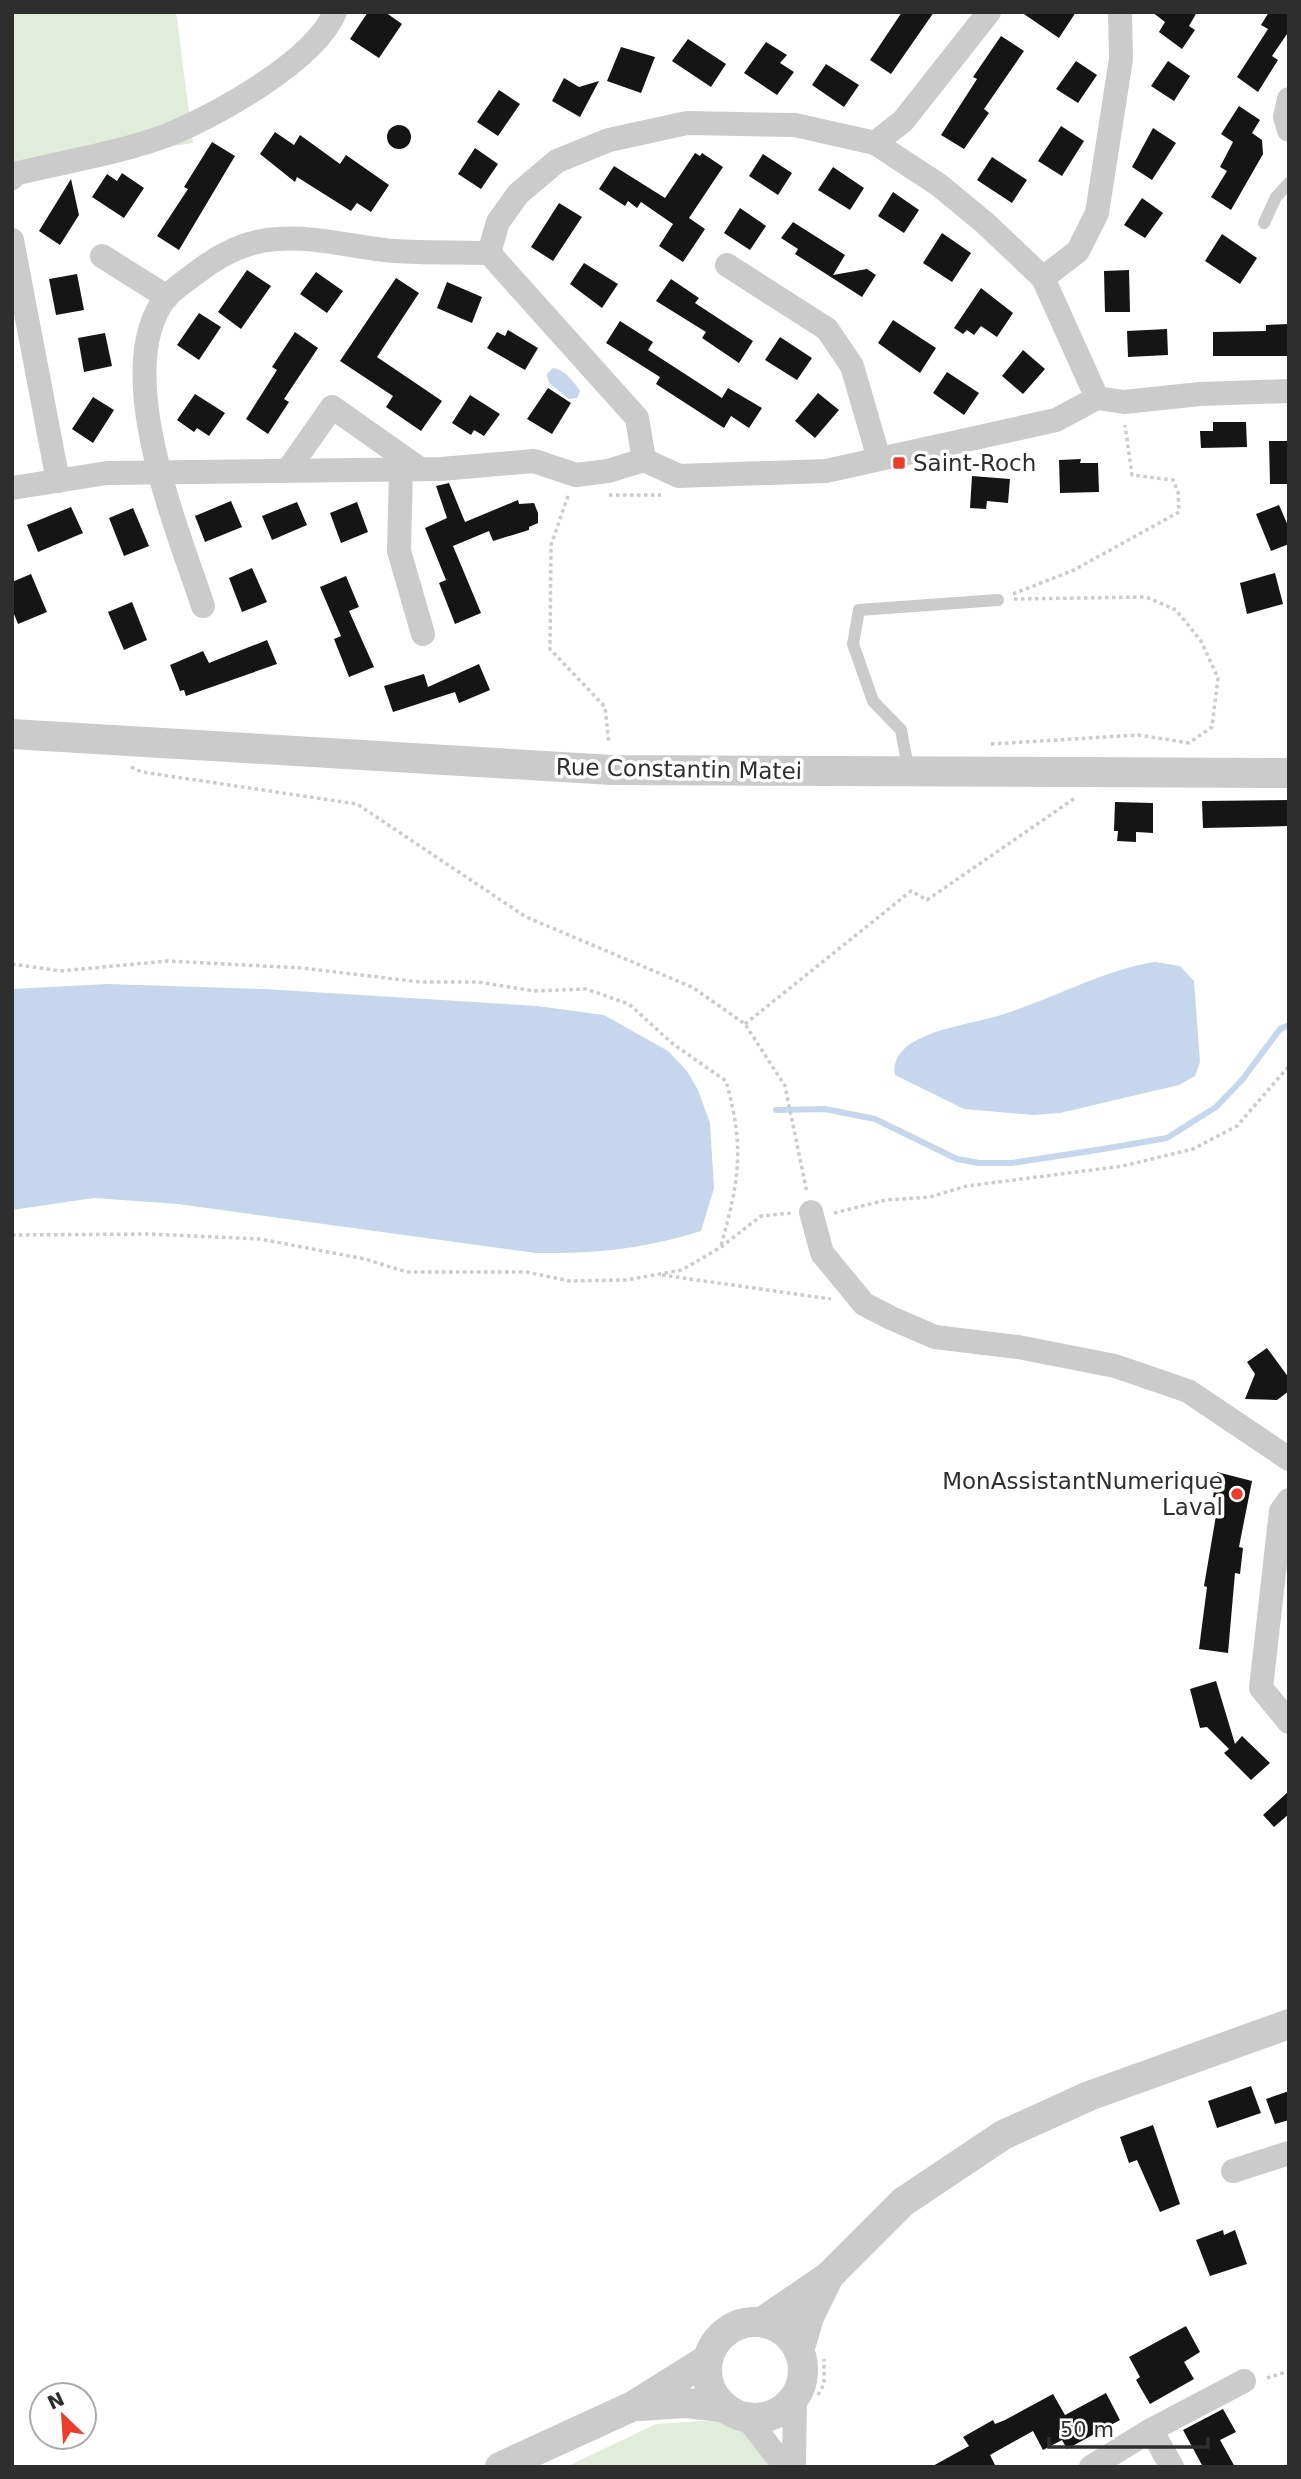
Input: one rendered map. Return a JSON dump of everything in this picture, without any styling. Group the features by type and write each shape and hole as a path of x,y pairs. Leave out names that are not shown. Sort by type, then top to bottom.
{"street":[{"path":"12,178 15,174 164,136 194,122 287,69 316,43 335,12"},
{"path":"876,143 903,121 989,12"},
{"path":"1043,278 1078,251 1097,214 1121,60 1120,12"},
{"path":"1289,99 1285,117 1289,130"},
{"path":"489,253 498,222 518,194 557,161 609,140 687,123 795,125 876,143 939,185 1043,278 1097,398"},
{"path":"203,606 158,471 147,413 143,358 148,335 167,297 227,253 255,242 277,239 394,251 489,253 637,418 644,460"},
{"path":"12,240 58,481"},
{"path":"102,256 167,297"},
{"path":"727,265 827,329 852,366 879,459"},
{"path":"12,488 107,473 410,469 534,461 576,475 608,471 644,460 679,475 826,471 1056,421 1097,398 1124,402 1200,394 1289,391"},
{"path":"288,470 332,407 410,469"},
{"path":"410,469 399,551 423,634"},
{"name":"Rue Constantin Matei","path":"12,734 612,770 1289,773"},
{"path":"811,1212 822,1253 864,1304 935,1337 1018,1347 1115,1366 1188,1391 1289,1458"},
{"path":"1289,1500 1281,1511 1261,1688 1289,1722"},
{"path":"785,2467 709,2385 708,2359 713,2346 734,2326 762,2322 828,2277 903,2202 1003,2135 1089,2096 1289,2024"},
{"path":"1233,2171 1289,2152"},
{"path":"793,2467 804,2401 802,2375 811,2349 809,2317 828,2277"},
{"path":"762,2322 811,2349"},
{"path":"500,2467 633,2406 677,2382 708,2359"},
{"path":"1091,2467 1151,2430 1244,2381"},
{"path":"633,2406 685,2403 735,2412 778,2412 804,2401"},
{"path":"1151,2430 1172,2467"}],"lane":[{"path":"1264,223 1276,197 1289,183"},
{"path":"909,772 901,730 873,701 853,645 859,610 998,600"}],"path":[{"path":"998,600 1074,570 1179,512 1178,492 1173,480 1132,475 1124,402"},
{"path":"576,475 551,545 550,649 605,707 612,770"},
{"path":"991,744 1138,735 1189,743 1212,727 1217,678 1201,641 1176,610 1146,597 998,600"},
{"path":"120,762 142,772 357,804 526,917 692,987 745,1024 785,1086 811,1212"},
{"path":"745,1024 911,891 927,900 1076,798"},
{"path":"12,964 60,971 168,961 302,968 420,982 478,982 534,991 586,989 629,1004 673,1044 726,1081 739,1139 738,1171 721,1247"},
{"path":"12,1235 148,1234 260,1239 365,1259 407,1272 526,1272 570,1281 626,1280 682,1270 721,1247 761,1216 839,1213 886,1200 930,1198 967,1186 1124,1166 1193,1149 1237,1126 1289,1066"},
{"path":"656,1274 864,1304"},
{"path":"804,2401 824,2385 811,2349"}],"green space":[{"path":"12,12 176,12 193,143 12,170"},
{"path":"747,2418 777,2467 566,2467 656,2424"}],"water":[{"path":"553,368 565,373 575,384 580,391 577,398 569,399 549,383 547,374"},
{"path":"1155,962 1180,966 1194,981 1200,1062 1195,1076 1179,1085 1060,1113 1034,1115 964,1109 895,1075 895,1064 902,1051 926,1036 1026,1007 1099,977"},
{"path":"107,984 264,989 537,1006 604,1015 668,1051 687,1071 698,1090 710,1123 714,1188 701,1231 619,1249 535,1253 178,1204 94,1198 12,1210 12,989"}],"building":[{"path":"368,12 385,12 402,24 379,58 350,39"},
{"path":"902,12 934,12 891,74 870,60"},
{"path":"1021,12 1076,12 1059,38"},
{"path":"1152,12 1197,12 1189,26 1195,30 1182,49 1159,32 1165,22"},
{"path":"1269,12 1289,12 1289,31 1272,56 1278,60 1258,92 1237,77 1268,29 1261,25"},
{"path":"1001,36 1024,51 984,109 989,113 964,149 941,135 977,79 973,77"},
{"path":"688,39 726,64 711,87 672,61"},
{"path":"766,42 787,55 780,63 794,72 777,95 744,73"},
{"path":"621,47 655,57 641,93 607,81"},
{"path":"1076,61 1097,75 1078,103 1056,89"},
{"path":"1168,61 1190,76 1174,101 1151,86"},
{"path":"826,64 859,85 844,107 812,85"},
{"path":"564,78 579,87 599,81 580,117 552,101"},
{"path":"499,90 520,104 498,136 477,122"},
{"path":"1239,106 1260,120 1252,133 1262,140 1263,154 1231,210 1211,197 1227,171 1220,167 1233,142 1221,134"},
{"path":"399,125 410,132 411,137 404,148 399,149 388,142 387,137 394,126"},
{"path":"1061,126 1084,141 1062,176 1038,161"},
{"path":"1153,128 1176,143 1152,180 1132,167"},
{"path":"275,132 294,145 300,135 340,164 346,155 389,185 371,212 357,203 351,211 297,177 295,182 260,154"},
{"path":"212,142 235,156 179,250 157,236 188,189 184,187"},
{"path":"475,148 498,164 481,189 458,174"},
{"path":"695,153 700,156 702,153 723,167 689,218 705,229 683,262 659,246 673,224 641,202 637,208 628,201 625,206 599,189 614,166 665,198"},
{"path":"763,154 792,173 778,195 749,176"},
{"path":"992,157 1027,180 1012,203 977,180"},
{"path":"833,167 864,188 850,210 818,190"},
{"path":"122,173 144,188 124,218 92,197 107,174 117,181"},
{"path":"71,179 79,215 60,245 39,231"},
{"path":"893,192 919,210 904,233 878,216"},
{"path":"1142,198 1163,213 1145,238 1124,225"},
{"path":"559,203 582,217 553,261 531,247"},
{"path":"740,208 766,226 750,250 724,233"},
{"path":"793,222 845,255 833,275 867,269 876,275 862,297 795,254 798,249 781,238"},
{"path":"942,233 971,253 952,282 923,263"},
{"path":"1222,234 1257,258 1240,284 1205,261"},
{"path":"584,263 618,284 602,308 570,284"},
{"path":"247,270 271,286 241,329 218,312"},
{"path":"1129,270 1130,312 1105,312 1104,271"},
{"path":"316,272 343,291 327,313 300,294"},
{"path":"77,274 84,310 56,315 49,279"},
{"path":"396,278 419,293 377,357 442,401 421,431 386,407 393,396 340,361"},
{"path":"671,279 699,298 695,303 753,341 739,363 702,338 706,332 656,301"},
{"path":"447,282 482,297 472,323 437,308"},
{"path":"981,288 1013,313 997,337 981,326 974,335 967,330 963,334 954,328"},
{"path":"199,313 221,327 199,360 177,345"},
{"path":"893,320 936,348 920,373 878,343"},
{"path":"620,321 653,342 648,350 722,398 728,388 762,408 749,428 731,416 724,428 656,384 660,377 606,343"},
{"path":"1289,324 1289,356 1213,356 1213,332 1266,331 1266,325"},
{"path":"1167,329 1168,355 1128,357 1127,331"},
{"path":"508,330 538,348 525,370 487,348 497,332 505,336"},
{"path":"295,332 318,348 284,399 289,402 268,434 246,419 277,370 272,367"},
{"path":"105,333 112,366 84,372 78,338"},
{"path":"780,337 812,358 797,380 765,360"},
{"path":"1023,350 1045,369 1023,394 1002,376"},
{"path":"947,372 979,393 964,415 933,393"},
{"path":"548,388 571,403 552,434 527,419"},
{"path":"818,393 839,410 815,438 795,421"},
{"path":"195,394 225,413 209,436 197,428 194,432 177,420"},
{"path":"470,395 500,414 484,436 474,430 471,435 452,423"},
{"path":"93,397 114,410 93,443 72,429"},
{"path":"1213,422 1246,422 1247,447 1201,448 1200,431 1213,431"},
{"path":"1269,441 1289,441 1288,484 1270,484"},
{"path":"1081,459 1080,463 1098,463 1099,492 1060,493 1059,460"},
{"path":"972,476 1010,479 1008,503 987,501 986,509 970,508"},
{"path":"449,483 465,522 518,500 519,504 534,503 538,513 538,523 529,527 529,530 493,541 489,531 453,546 481,613 455,624 439,583 446,580 425,528 447,518 436,486"},
{"path":"231,501 242,527 205,542 195,516"},
{"path":"297,502 307,525 272,540 262,516"},
{"path":"357,502 368,532 341,543 330,513"},
{"path":"1279,505 1289,528 1289,544 1271,551 1256,514"},
{"path":"71,507 83,533 38,552 27,525"},
{"path":"133,508 149,546 124,556 109,518"},
{"path":"252,568 267,602 242,612 229,578"},
{"path":"1275,573 1283,604 1247,614 1240,583"},
{"path":"31,574 47,612 18,624 12,609 12,582"},
{"path":"346,576 359,607 349,611 374,667 349,677 334,639 341,636 320,587"},
{"path":"132,602 147,640 124,650 108,612"},
{"path":"267,640 277,664 186,696 184,690 180,691 170,665 203,651 209,663"},
{"path":"479,664 490,690 459,703 455,692 393,712 384,686 424,674 428,687"},
{"path":"1289,800 1289,826 1203,828 1202,801"},
{"path":"1115,802 1153,803 1153,833 1136,832 1136,842 1117,841 1118,831 1114,831"},
{"path":"1267,1348 1289,1378 1289,1391 1277,1400 1245,1399 1255,1374 1247,1362"},
{"path":"1217,1472 1252,1481 1239,1547 1243,1548 1240,1574 1235,1573 1228,1653 1199,1649 1207,1587 1204,1586 1219,1498 1213,1497"},
{"path":"1216,1681 1235,1744 1242,1736 1270,1763 1251,1780 1224,1753 1229,1749 1207,1727 1200,1728 1190,1689"},
{"path":"1289,1791 1289,1814 1274,1827 1263,1815"},
{"path":"1251,2086 1261,2113 1217,2128 1208,2101"},
{"path":"1289,2091 1289,2120 1275,2124 1266,2099"},
{"path":"1153,2125 1180,2204 1160,2212 1137,2160 1129,2163 1120,2137"},
{"path":"1223,2230 1224,2235 1235,2230 1247,2264 1210,2276 1196,2240"},
{"path":"1186,2326 1200,2352 1184,2362 1194,2379 1150,2404 1136,2380 1140,2377 1129,2357"},
{"path":"1106,2393 1120,2420 1067,2449 1062,2440 1043,2450 1033,2431 990,2455 996,2467 931,2467 969,2446 963,2437 993,2420 995,2424 1005,2420 1053,2394 1065,2415"},
{"path":"1223,2409 1236,2432 1220,2440 1235,2467 1203,2467 1183,2430"}],"waterway":[{"path":"776,1110 825,1109 875,1119 957,1159 979,1163 1012,1163 1103,1149 1167,1138 1216,1107 1242,1080 1280,1029 1289,1025"}],"place":[{"name":"Saint-Roch","path":"899,463"},
{"name":"MonAssistantNumerique Laval","path":"1237,1494"}]}
